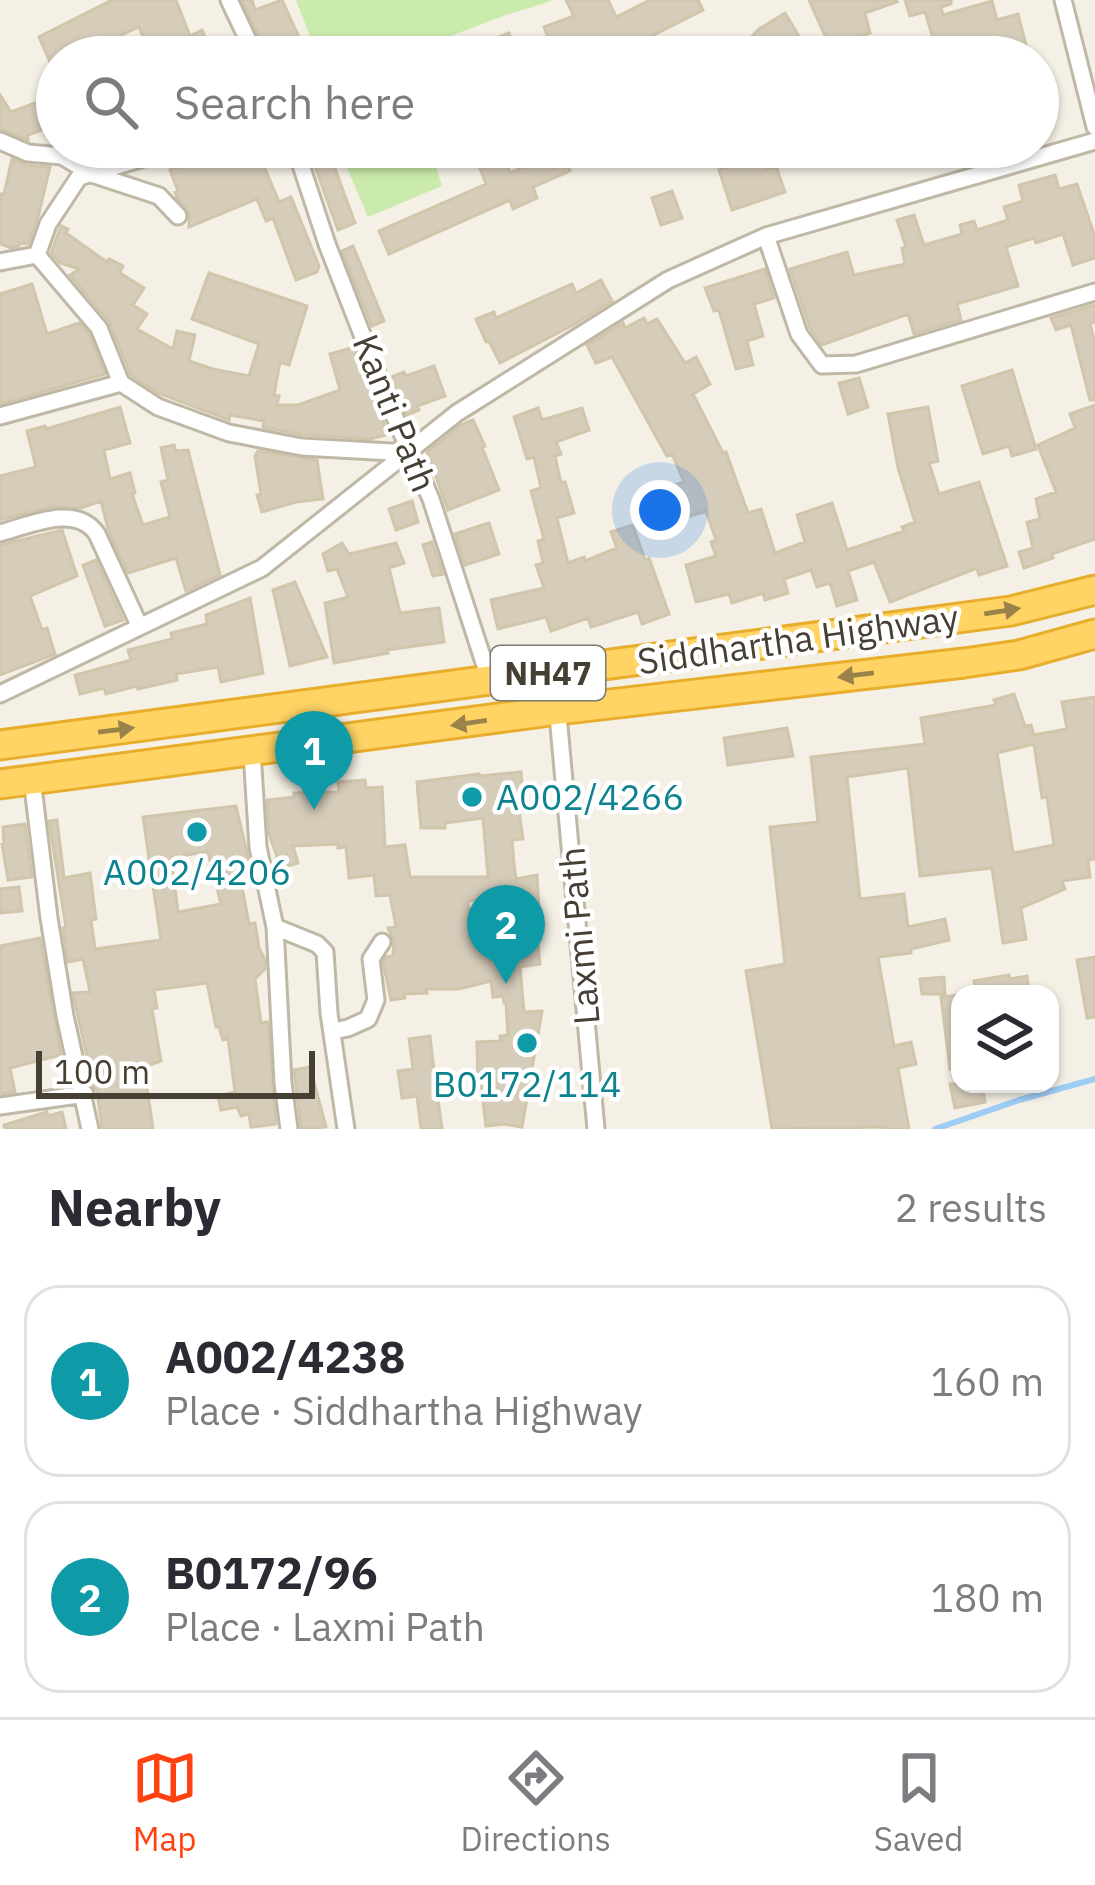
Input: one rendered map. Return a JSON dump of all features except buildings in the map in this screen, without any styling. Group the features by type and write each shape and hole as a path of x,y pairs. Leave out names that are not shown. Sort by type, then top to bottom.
{"highway":[{"name":"Siddhartha Highway","path":"0,745 1011,611 1095,590"},
{"name":"Siddhartha Highway","path":"0,784 558,710 1001,658 1095,634"}],"street":[{"path":"229,0 246,36"},
{"path":"1064,0 1095,128"},
{"path":"0,141 36,153"},
{"path":"1059,151 1095,141"},
{"path":"83,168 159,196 178,216"},
{"path":"37,255 48,224 72,185 79,177 109,168"},
{"name":"Kanti Path","path":"302,168 327,244 431,499 490,681"},
{"path":"0,694 262,568 457,413 668,280 766,236 1001,168"},
{"path":"766,236 799,334 822,365 856,364 1095,292"},
{"path":"0,262 37,255"},
{"path":"37,255 99,328 121,383 158,407 229,433 302,448 410,453"},
{"path":"0,416 121,383"},
{"path":"0,533 64,518 89,522 139,626"},
{"name":"Laxmi Path","path":"554,672 596,1129"},
{"path":"252,752 258,847 275,927 289,1129"},
{"path":"32,779 65,1016 90,1129"},
{"path":"275,927 325,952 346,1129"},
{"path":"333,1031 368,1019 376,1000 371,959 382,942"},
{"path":"0,1106 85,1094"}],"green space":[{"path":"296,0 551,0 451,36 310,36"},
{"path":"347,168 436,168 442,186 368,217"}],"waterway":[{"path":"935,1129 1095,1079"}],"place":[{"name":"A002/4266","path":"472,797"},
{"name":"A002/4238","path":"314,810"},
{"name":"A002/4206","path":"197,832"},
{"name":"B0172/96","path":"506,984"},
{"name":"B0172/114","path":"527,1043"}]}
